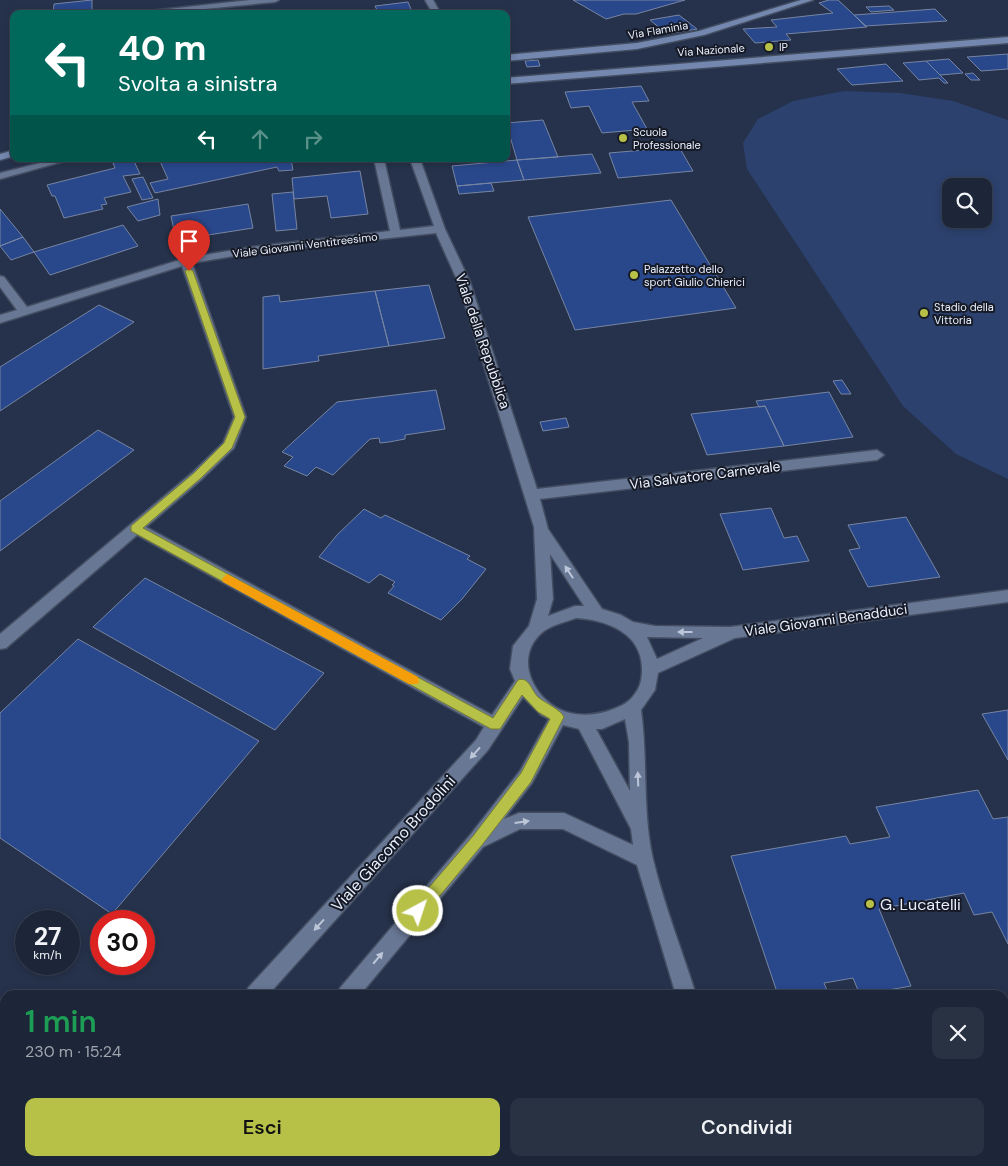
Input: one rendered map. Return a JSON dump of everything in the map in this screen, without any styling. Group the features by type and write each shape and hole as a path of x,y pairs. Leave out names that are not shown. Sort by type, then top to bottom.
{"main road":[{"name":"Via Flaminia","path":"510,58 646,44 701,33 809,0"},
{"name":"Via Nazionale","path":"510,80 1008,40"}],"street":[{"path":"169,10 275,0"},
{"path":"0,176 55,162"},
{"path":"380,162 393,212 396,234"},
{"name":"Viale della Repubblica","path":"415,162 440,229 464,282 541,527 545,599 537,626"},
{"name":"Viale Giovanni Ventitreesimo","path":"0,319 186,260 252,250 440,229"},
{"path":"0,642 197,476 229,445 240,417 186,260"},
{"path":"0,278 24,311"},
{"name":"Via Salvatore Carnevale","path":"532,495 877,455"},
{"name":"Viale della Repubblica","path":"541,527 596,613"},
{"path":"135,528 495,725"},
{"name":"Viale Giovanni Benadduci","path":"652,668 734,632 1008,596"},
{"path":"575,612 596,613 614,618 629,628 645,646 652,668 649,683 643,696 632,708 618,716 602,721 584,722 558,717 542,708 530,697 522,684 518,668 520,652 526,638 537,626 561,615 575,612"},
{"path":"629,628 655,632 734,632"},
{"name":"Viale Giacomo Brodolini","path":"260,990 482,745 522,684"},
{"path":"632,708 637,742 640,828 644,859 684,990"},
{"path":"351,990 478,840 526,777 558,717"},
{"path":"584,722 640,828"},
{"path":"478,840 519,821 564,821 644,859"}],"shaded area":[{"name":"Stadio della Vittoria","path":"844,91 900,93 953,101 1008,120 1008,479 956,454 903,406 747,169 743,143 758,119 793,101"}],"building":[{"path":"92,0 92,10 53,10 54,4"},
{"path":"573,0 685,0 636,14 624,14 606,19"},
{"path":"838,0 867,27 786,34 791,40 755,43 743,29 777,27 771,20 833,13 819,3"},
{"path":"408,2 411,10 377,10 375,6"},
{"path":"889,6 894,10 871,12 866,7"},
{"path":"935,9 947,21 865,26 854,15"},
{"path":"679,15 697,29 667,34 650,20"},
{"path":"1008,54 1008,69 981,71 967,57"},
{"path":"949,59 963,73 940,75 926,61"},
{"path":"538,60 540,66 527,67 525,61"},
{"path":"926,61 948,83 944,83 939,78 919,80 903,63"},
{"path":"886,64 903,81 852,85 837,69"},
{"path":"973,73 980,80 971,80 965,74"},
{"path":"641,86 649,101 632,102 647,129 602,133 589,106 571,108 565,92"},
{"path":"543,120 558,157 517,160 510,136 510,123"},
{"path":"679,147 693,171 618,178 609,153"},
{"path":"592,154 601,173 524,180 517,160"},
{"path":"517,160 524,180 457,186 452,166"},
{"path":"134,162 140,174 123,176 131,192 104,198 107,204 101,205 103,209 64,218 55,196 52,196 47,185 115,168 113,163"},
{"path":"160,162 292,162 293,170 279,171 277,167 155,193 150,183 168,179"},
{"path":"360,171 368,214 331,218 327,196 294,199 292,178"},
{"path":"143,177 153,198 142,200 132,179"},
{"path":"491,183 494,191 459,194 457,186"},
{"path":"293,192 297,229 276,231 272,194"},
{"path":"158,199 160,215 138,221 127,207"},
{"name":"Palazzetto dello sport Giulio Chierici","path":"671,200 736,308 575,330 528,217"},
{"path":"248,204 253,228 176,240 171,216"},
{"path":"0,209 23,237 0,246"},
{"path":"123,225 138,246 50,275 34,252"},
{"path":"23,237 34,252 11,260 0,246"},
{"path":"429,285 445,338 389,346 375,291"},
{"path":"375,291 389,346 318,356 319,361 263,369 263,297 279,295 280,302"},
{"path":"99,305 134,322 0,411 0,367"},
{"path":"842,380 851,394 841,394 833,381"},
{"path":"436,390 445,429 405,435 405,439 389,442 380,443 379,438 370,439 333,475 316,467 307,476 284,466 293,457 282,452 337,402"},
{"path":"829,392 853,437 784,446 765,406 759,407 756,401"},
{"path":"765,406 784,446 707,455 691,414"},
{"path":"566,418 569,427 543,431 540,422"},
{"path":"98,430 134,450 0,551 0,501"},
{"path":"771,508 784,538 797,536 809,561 743,570 720,514"},
{"path":"364,509 381,518 385,515 470,556 467,559 486,569 462,599 441,620 388,593 395,582 380,574 369,583 319,557 337,535"},
{"path":"906,517 940,577 868,587 849,550 860,548 848,525"},
{"path":"145,578 324,673 275,730 93,627"},
{"path":"78,639 259,741 115,910 106,910 0,838 0,713"},
{"path":"1008,710 1008,760 982,714"},
{"path":"978,790 993,819 1008,817 1008,944 992,912 974,915 964,893 879,909 911,986 888,990 858,990 853,978 824,983 827,990 776,990 731,856 846,836 850,844 890,837 876,807"}],"slow traffic":[{"path":"227,579 413,681"}],"place":[{"name":"IP","path":"769,47"},
{"name":"Scuola Professionale","path":"623,138"},
{"name":"Palazzetto dello sport Giulio Chierici","path":"634,275"},
{"name":"Stadio della Vittoria","path":"924,313"},
{"name":"G. Lucatelli","path":"870,904"}],"route":[{"path":"189,271 216,355 240,417 229,445 197,476 135,528 495,725 522,684 530,697 542,708 558,717 526,777 478,840 418,911"}]}
